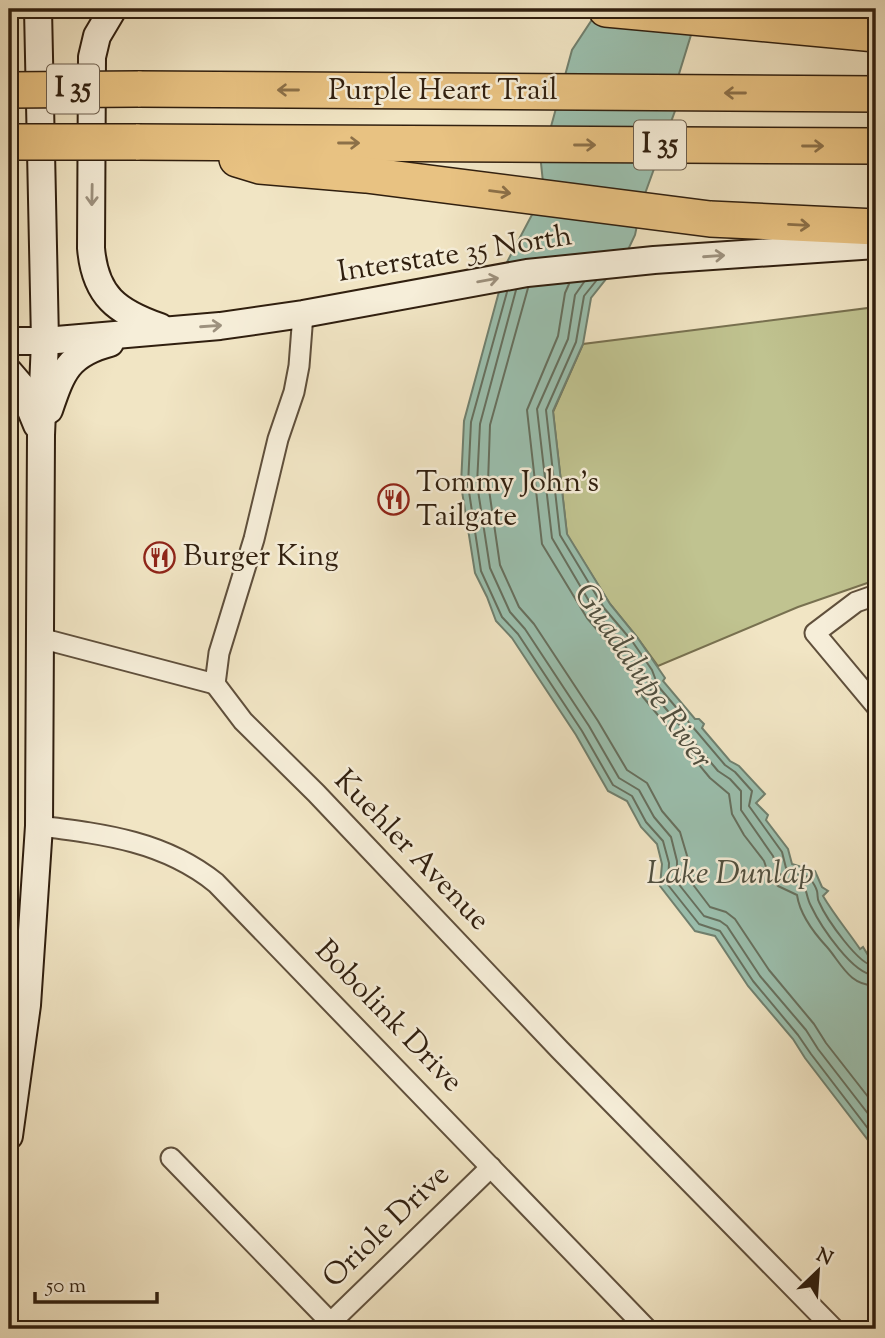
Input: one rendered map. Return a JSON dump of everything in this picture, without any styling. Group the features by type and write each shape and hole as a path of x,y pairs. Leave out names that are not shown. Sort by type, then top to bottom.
{"highway":[{"path":"606,9 876,34"},
{"name":"Purple Heart Trail","path":"9,90 876,94"},
{"name":"Purple Heart Trail","path":"9,142 876,146"},
{"path":"182,142 260,166 432,183 709,219 876,227"}],"main road":[{"path":"9,1136 27,1005 39,826 41,435 45,341 38,9"},
{"path":"113,9 97,36 92,57 92,270 107,296 119,309 132,317 166,329"},
{"name":"Interstate 35 North","path":"9,341 45,341 220,326 303,314 527,273 654,260 876,245"},
{"path":"41,435 58,384 81,353 166,329"},
{"path":"9,372 21,386 41,435"}],"street":[{"path":"40,638 215,684 219,653 254,539 278,439 295,392 303,314"},
{"path":"876,595 856,603 815,633 876,706"},
{"name":"Kuehler Avenue","path":"215,684 243,721 317,793 570,1060 834,1329"},
{"name":"Bobolink Drive","path":"39,826 112,835 134,841 176,857 204,874 227,893 648,1329"},
{"path":"171,1158 331,1327"},
{"name":"Oriole Drive","path":"331,1327 491,1167"}],"shaded area":[{"path":"876,307 876,580 798,607 658,666 610,604 567,535 553,412 583,344"},
{"path":"9,394 13,411 14,548 9,548"}],"water":[{"name":"Lake Dunlap","path":"599,9 699,9 679,74 680,97 642,202 635,235 626,254 591,298 583,344 553,411 567,534 610,604 665,678 663,681 695,719 704,724 702,728 730,761 739,766 765,794 756,803 768,815 766,820 788,849 792,864 815,871 822,887 828,891 823,896 832,910 860,949 863,947 871,960 874,958 876,1147 871,1144 793,1039 748,986 715,936 695,931 660,886 662,864 657,844 641,827 627,801 608,791 576,735 512,638 496,621 475,573 461,485 464,421 507,262 544,192 541,163 572,50"}],"place":[{"name":"Tommy John's Tailgate","path":"393,500"},
{"name":"Burger King","path":"160,557"}],"water label":[{"name":"Guadalupe River","path":"642,677"}]}
